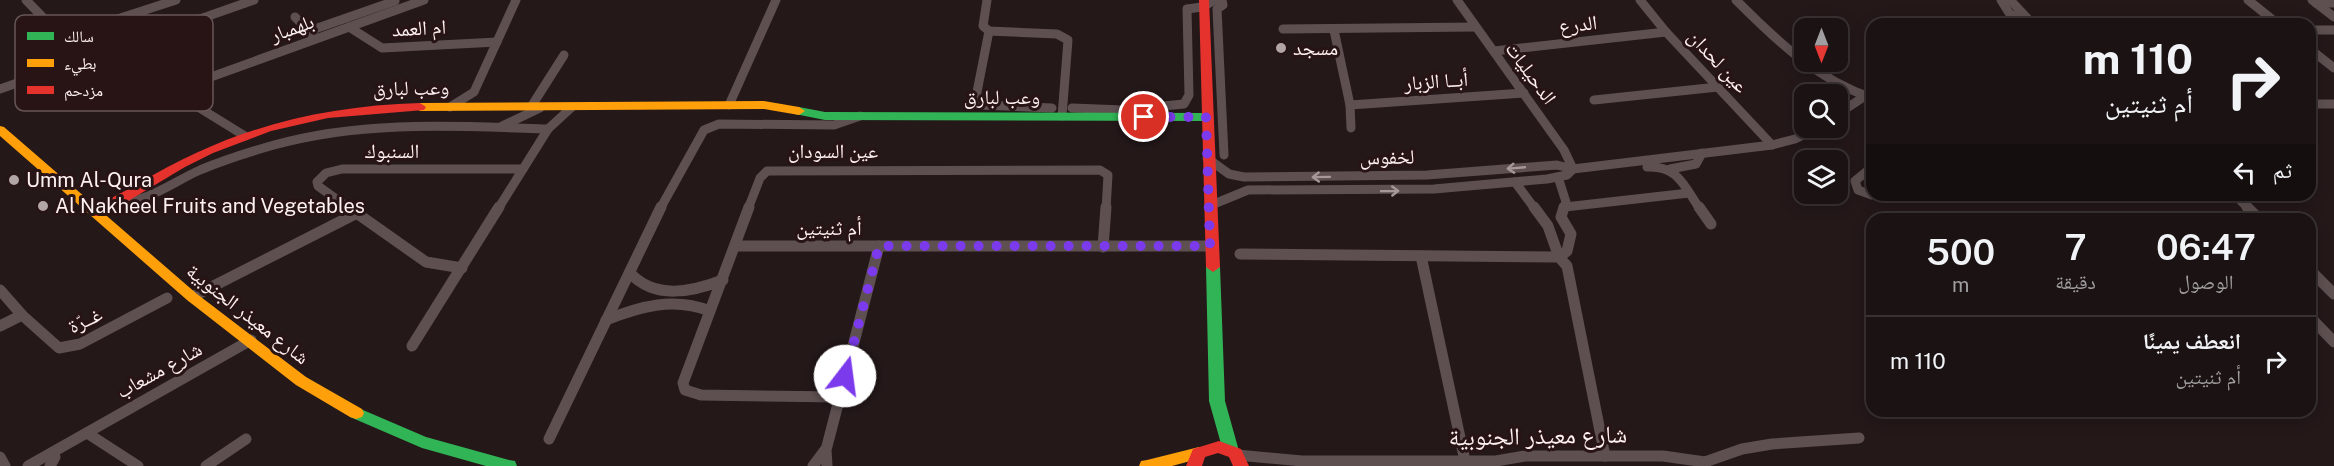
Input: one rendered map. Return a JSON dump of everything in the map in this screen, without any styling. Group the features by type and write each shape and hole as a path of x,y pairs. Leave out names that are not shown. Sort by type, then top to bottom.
{"street":[{"path":"26,0 41,15"},
{"path":"127,15 176,0"},
{"path":"210,15 254,0"},
{"path":"309,31 395,0 403,7"},
{"name":"بلهمبار","path":"213,76 424,0"},
{"path":"450,107 474,92 516,0"},
{"path":"729,105 776,0"},
{"path":"987,0 983,22 989,32 976,97 979,105 1062,111 1123,110 1184,104 1189,95 1187,9 1202,2 1215,0"},
{"path":"1222,0 1223,5 1217,9 1224,155"},
{"name":"الدحيليات","path":"1457,0 1564,150 1574,169"},
{"name":"عين لحدان","path":"1640,0 1666,32 1772,145"},
{"path":"1736,0 1805,66 1866,96"},
{"path":"2001,0 2009,13 2017,18"},
{"path":"2010,0 2027,18"},
{"path":"2248,0 2270,18"},
{"path":"2314,1 2334,3"},
{"path":"2314,1 2334,17"},
{"path":"1194,466 1211,438 1217,401 1202,2"},
{"path":"295,17 316,39"},
{"path":"1187,27 1203,26"},
{"name":"ام العمد","path":"349,27 375,46 382,48 496,42"},
{"path":"1283,29 1475,27"},
{"path":"1334,30 1350,105 1351,128"},
{"path":"2316,30 2334,30"},
{"path":"989,32 1057,34 1068,40 1062,111"},
{"name":"الدرع","path":"1494,51 1666,32"},
{"path":"1188,46 1203,46"},
{"path":"2316,54 2334,68"},
{"path":"499,127 536,107 564,55"},
{"path":"0,87 15,82"},
{"path":"1594,100 1718,87"},
{"path":"474,92 477,100 486,107"},
{"name":"أبــا الزبار","path":"1350,105 1524,93"},
{"path":"1848,108 1866,98"},
{"path":"2316,104 2334,104"},
{"name":"وعب لبارق","path":"98,213 171,168 245,136 298,120 350,110 729,105 818,116 1062,111 1206,117"},
{"path":"412,346 548,129 572,106"},
{"path":"204,111 245,136"},
{"path":"549,439 668,193 706,128 719,124 834,124 860,116"},
{"path":"116,202 144,200 197,172 230,159 333,131 376,126 548,129"},
{"name":"شارع معيذر الجنوبية","path":"0,130 192,297 301,381 336,403 377,424 422,442 509,466"},
{"name":"لخفوس","path":"1207,158 1229,174 1244,177 1427,175 1557,165 1574,169 1663,165 1702,153 1772,145 1797,138"},
{"path":"1645,167 1696,164 1702,153"},
{"path":"1663,165 1689,193 1711,225"},
{"name":"السنبوك","path":"462,268 426,262 318,186 320,177 342,169 523,169"},
{"name":"عين السودان","path":"839,398 701,395 685,390 683,383 762,174 773,169 1100,170 1108,176 1103,248"},
{"name":"لخفوس","path":"1209,206 1248,190 1403,190 1567,176 1574,169"},
{"path":"1866,172 1855,181 1858,190 1866,193"},
{"path":"1240,254 1559,257 1567,251 1571,234 1561,217 1566,202 1558,177"},
{"path":"1515,182 1548,226 1559,257 1567,266 1605,456"},
{"path":"1565,207 1689,193"},
{"path":"2241,201 2253,213"},
{"path":"192,297 357,213"},
{"name":"أم ثنيتين","path":"735,246 1103,248 1210,246"},
{"path":"827,466 826,450 879,246"},
{"path":"1421,256 1465,461"},
{"path":"630,273 642,285 673,291 699,288 723,280"},
{"path":"2316,276 2334,294"},
{"name":"غــرّة","path":"0,290 54,346 66,348 80,344 167,298"},
{"path":"668,303 673,291"},
{"path":"606,320 637,308 668,303 695,305 710,310"},
{"path":"0,326 22,315"},
{"path":"2316,323 2334,342"},
{"name":"شارع مشعاب","path":"28,466 250,340"},
{"path":"1217,401 1237,457"},
{"path":"87,433 138,466"},
{"name":"شارع معيذر الجنوبية","path":"1237,457 1302,461 1465,461 1499,464 1525,456 1663,456 1700,464 1772,444 1859,438"},
{"path":"206,466 246,439"},
{"path":"1148,466 1219,447 1237,457"},
{"path":"813,466 826,450"},
{"path":"50,466 55,457 53,452"},
{"path":"0,458 5,466"},
{"name":"شارع معيذر الجنوبية","path":"1264,466 1302,461"}],"traffic: fast":[{"path":"799,111 825,116 1206,117"},
{"path":"1213,267 1217,401 1231,451"},
{"path":"356,413 422,442 509,466"}],"traffic: slow":[{"path":"420,107 764,105 799,111"},
{"path":"0,130 192,297 301,381 356,413"},
{"path":"1147,466 1199,453"}],"traffic: jam":[{"path":"1204,0 1213,267"},
{"path":"98,213 209,150 267,129 358,110 420,107"},
{"path":"1194,466 1199,453 1219,447 1235,453 1241,466"}],"place":[{"name":"مسجد","path":"1281,48"},
{"name":"Umm Al-Qura","path":"14,180"},
{"name":"Al Nakheel Fruits and Vegetables","path":"43,206"}],"route":[{"path":"845,376 879,246 1103,248 1210,246 1206,117 1144,117"}]}
